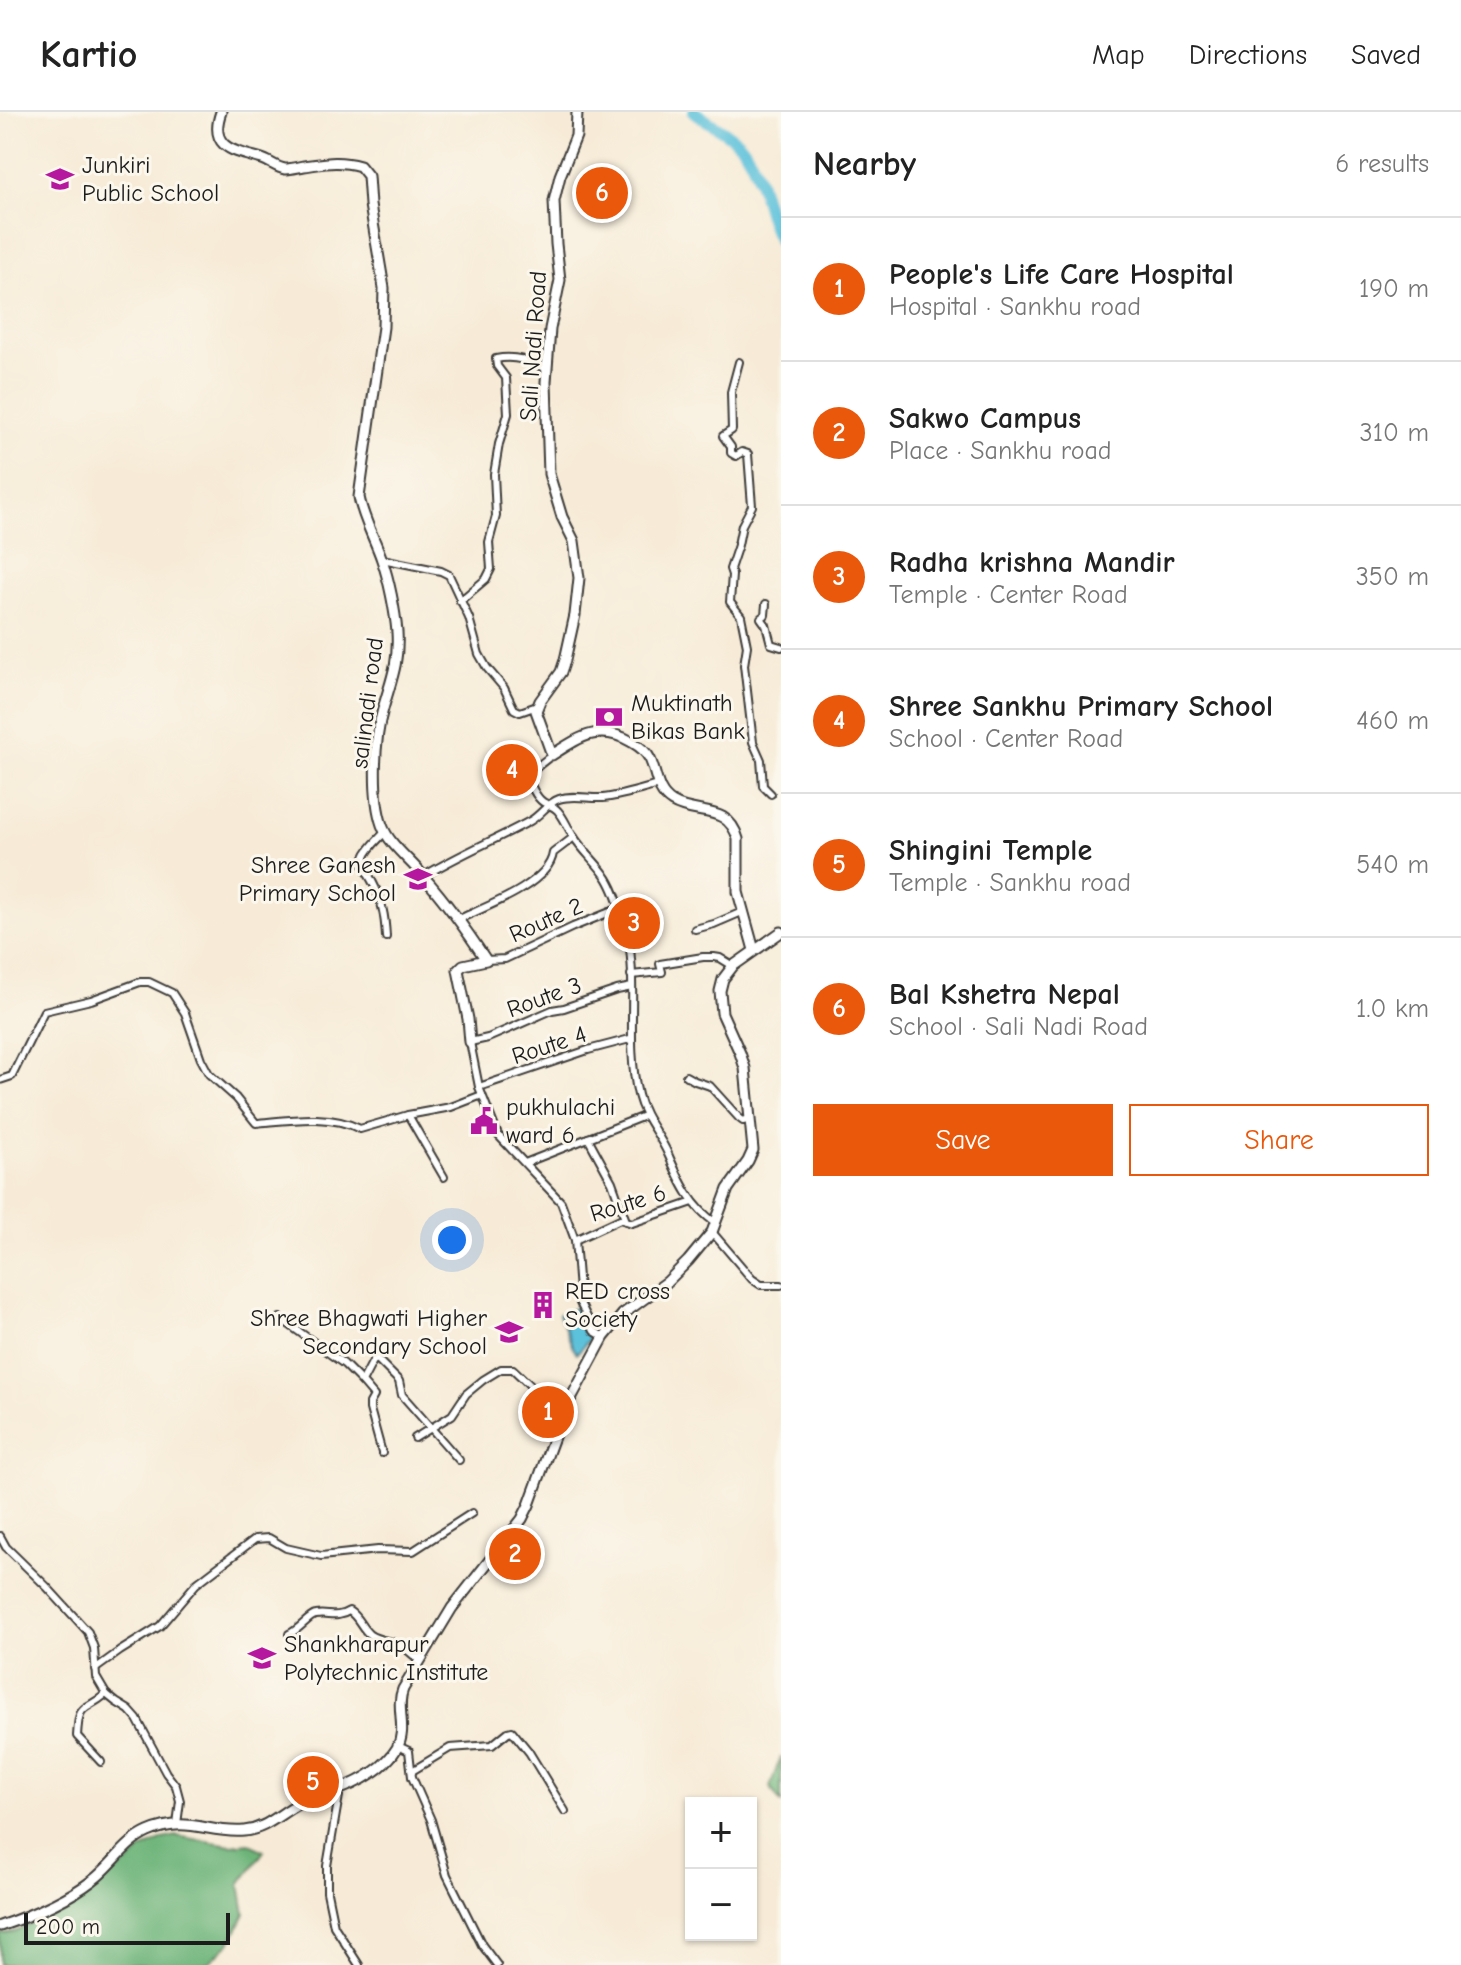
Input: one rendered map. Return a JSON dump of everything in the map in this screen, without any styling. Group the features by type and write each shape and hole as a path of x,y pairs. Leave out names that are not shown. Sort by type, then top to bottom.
{"main road":[{"name":"salinadi road","path":"221,112 217,125 218,137 224,146 240,154 285,169 342,161 360,166 368,176 384,288 383,327 359,497 382,559 397,630 394,676 382,711 376,748 379,812 385,832"},
{"name":"Sali Nadi Road","path":"537,706 565,660 579,578 574,541 562,517 549,474 546,369 560,280 554,201 576,136 577,112"},
{"path":"537,706 537,715 552,755 581,736 615,734 645,751 658,785 672,802 722,816 733,827 738,839 737,882 742,912 754,950"},
{"path":"385,832 459,919 486,960 463,965 458,970 470,1042"},
{"path":"0,1926 75,1893 95,1879 143,1834 177,1824 232,1831 255,1829 272,1822 296,1805 372,1773 391,1756 402,1735 400,1694 460,1597 522,1519 562,1415 604,1337 623,1314 667,1282 688,1261 714,1227 728,1189 748,1161 753,1150 745,1068 722,1013 720,991 723,979 733,966 781,932"}],"street":[{"path":"460,601 486,579 491,569 489,546 496,516 494,474 508,414 506,378 496,359 522,359 546,369"},
{"path":"739,362 731,392 732,430 723,436 731,447 731,453 736,456 742,452 748,454 752,506 742,525 730,569 730,602 742,619 747,646 744,665 753,742 761,760 763,786 771,794"},
{"path":"382,559 445,573 451,579 469,618 479,654 504,688 514,709 520,712 537,706"},
{"path":"766,604 765,615 761,618 771,644 781,647"},
{"path":"552,755 536,768 529,779 538,798 558,811 574,837 604,873 629,936 632,987 630,1039 637,1093 644,1116 659,1137 693,1202 752,1279 761,1285 781,1285"},
{"path":"424,876 539,816 549,804 563,797 604,798 658,785"},
{"path":"385,832 366,853 363,861 384,909 386,937"},
{"path":"459,919 503,900 532,881 549,866 553,853 574,837"},
{"name":"Route 2","path":"486,960 505,959 620,908"},
{"path":"695,929 742,912"},
{"path":"631,975 662,972 660,964 703,957 720,958 733,966"},
{"name":"Route 4","path":"0,1080 12,1076 44,1011 91,1000 144,982 172,993 185,1013 209,1074 236,1098 256,1123 327,1119 346,1122 360,1129 451,1107 481,1091 588,1050 630,1039"},
{"name":"Route 3","path":"470,1042 488,1038 552,1010 632,987"},
{"path":"470,1042 481,1091 498,1135 561,1202 575,1240 580,1303 594,1331 604,1337"},
{"path":"686,1076 710,1086 743,1121 750,1119"},
{"path":"408,1115 444,1177"},
{"path":"525,1163 644,1116"},
{"path":"588,1138 612,1182 626,1221"},
{"name":"Route 6","path":"575,1240 620,1219 632,1223 693,1202"},
{"path":"280,1318 344,1364 374,1396 370,1409 382,1453"},
{"path":"362,1382 377,1359 399,1381 402,1395 459,1460"},
{"path":"415,1438 452,1415 466,1394 501,1369 508,1368 518,1373 537,1396 562,1415"},
{"path":"95,1669 160,1626 196,1584 255,1539 269,1538 286,1548 321,1556 378,1550 413,1551 472,1513"},
{"path":"0,1536 6,1547 88,1632 94,1648 96,1677 106,1694 137,1719 176,1786 180,1801 177,1824"},
{"path":"289,1634 315,1615 343,1615 349,1611 371,1636 398,1644 420,1661"},
{"path":"101,1762 77,1736 78,1716 83,1708 106,1694"},
{"path":"412,1771 450,1748 492,1745 512,1731 529,1752 565,1811"},
{"path":"398,1746 409,1751 415,1787 431,1820 447,1875 482,1945 497,1965"},
{"path":"340,1789 327,1866 327,1892 334,1926 359,1965"}],"green space":[{"path":"781,1756 781,1803 770,1787"},
{"path":"176,1836 231,1845 249,1843 264,1851 240,1884 245,1914 231,1942 206,1965 0,1965 0,1934 17,1931 88,1893 141,1850"}],"water":[{"path":"575,1308 589,1337 577,1353 559,1314"}],"waterway":[{"path":"694,112 737,141 749,156 781,244"}],"place":[{"name":"Junkiri Public School","path":"60,179"},
{"name":"Bal Kshetra Nepal","path":"602,193"},
{"name":"Muktinath Bikas Bank","path":"609,717"},
{"name":"Shree Sankhu Primary School","path":"512,770"},
{"name":"Shree Ganesh Primary School","path":"418,879"},
{"name":"Radha krishna Mandir","path":"634,923"},
{"name":"pukhulachi ward 6","path":"484,1121"},
{"name":"RED cross Society","path":"543,1305"},
{"name":"Shree Bhagwati Higher Secondary School","path":"509,1332"},
{"name":"People's Life Care Hospital","path":"548,1412"},
{"name":"Sakwo Campus","path":"515,1554"},
{"name":"Shankharapur Polytechnic Institute","path":"262,1658"},
{"name":"Shingini Temple","path":"313,1782"}]}
